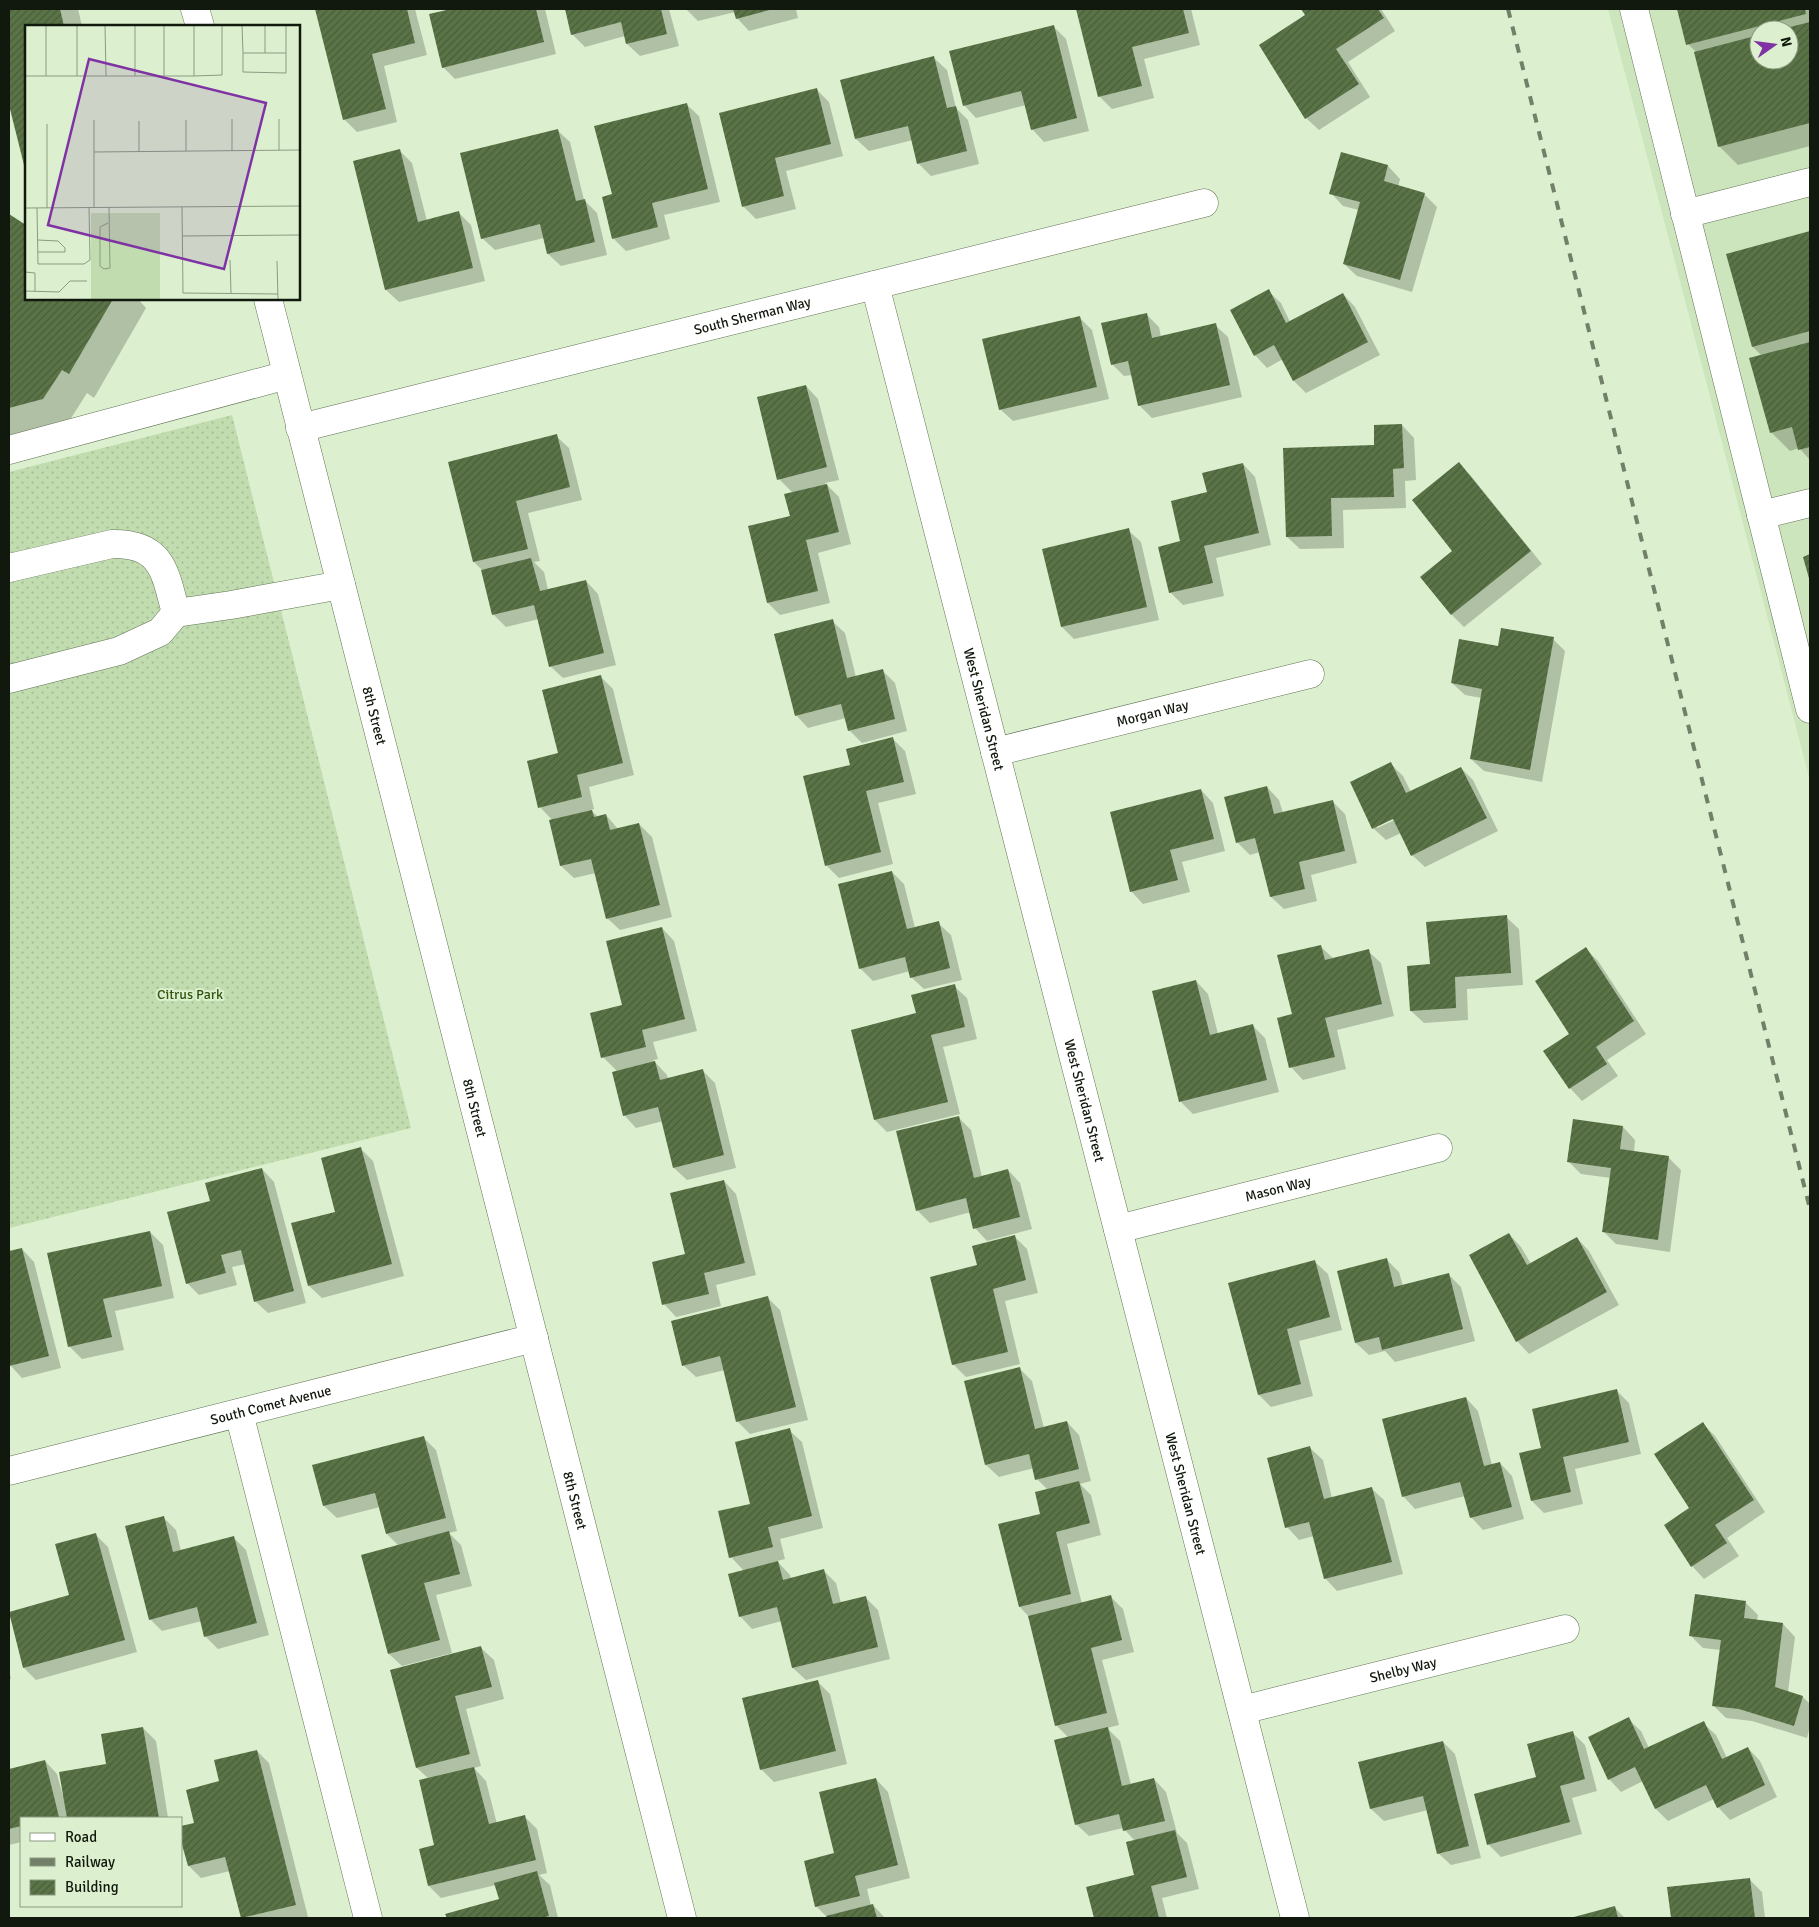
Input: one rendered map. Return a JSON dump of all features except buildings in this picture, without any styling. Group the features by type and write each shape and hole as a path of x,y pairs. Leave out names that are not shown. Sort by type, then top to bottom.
{"street":[{"path":"195,9 200,25"},
{"path":"1634,9 1810,709"},
{"path":"1685,214 1810,182"},
{"name":"South Sherman Way","path":"300,428 1204,202"},
{"name":"West Sheridan Street","path":"875,284 1296,1918"},
{"name":"8th Street","path":"268,300 682,1918"},
{"path":"9,450 287,375"},
{"path":"1761,515 1810,502"},
{"path":"9,568 112,544 129,543 151,553 163,568 176,613"},
{"path":"9,678 118,651 160,632 176,613 231,606 341,585"},
{"name":"Morgan Way","path":"995,752 1310,674"},
{"name":"Mason Way","path":"1118,1229 1438,1148"},
{"name":"South Comet Avenue","path":"9,1471 534,1338"},
{"path":"239,1413 368,1918"},
{"name":"Shelby Way","path":"1242,1710 1565,1629"}],"shaded area":[{"path":"1608,9 1810,9 1810,781 1675,262"}],"green space":[{"name":"Citrus Park","path":"232,415 411,1128 9,1228 9,472"}],"railway":[{"path":"1508,9 1810,1209"}]}
